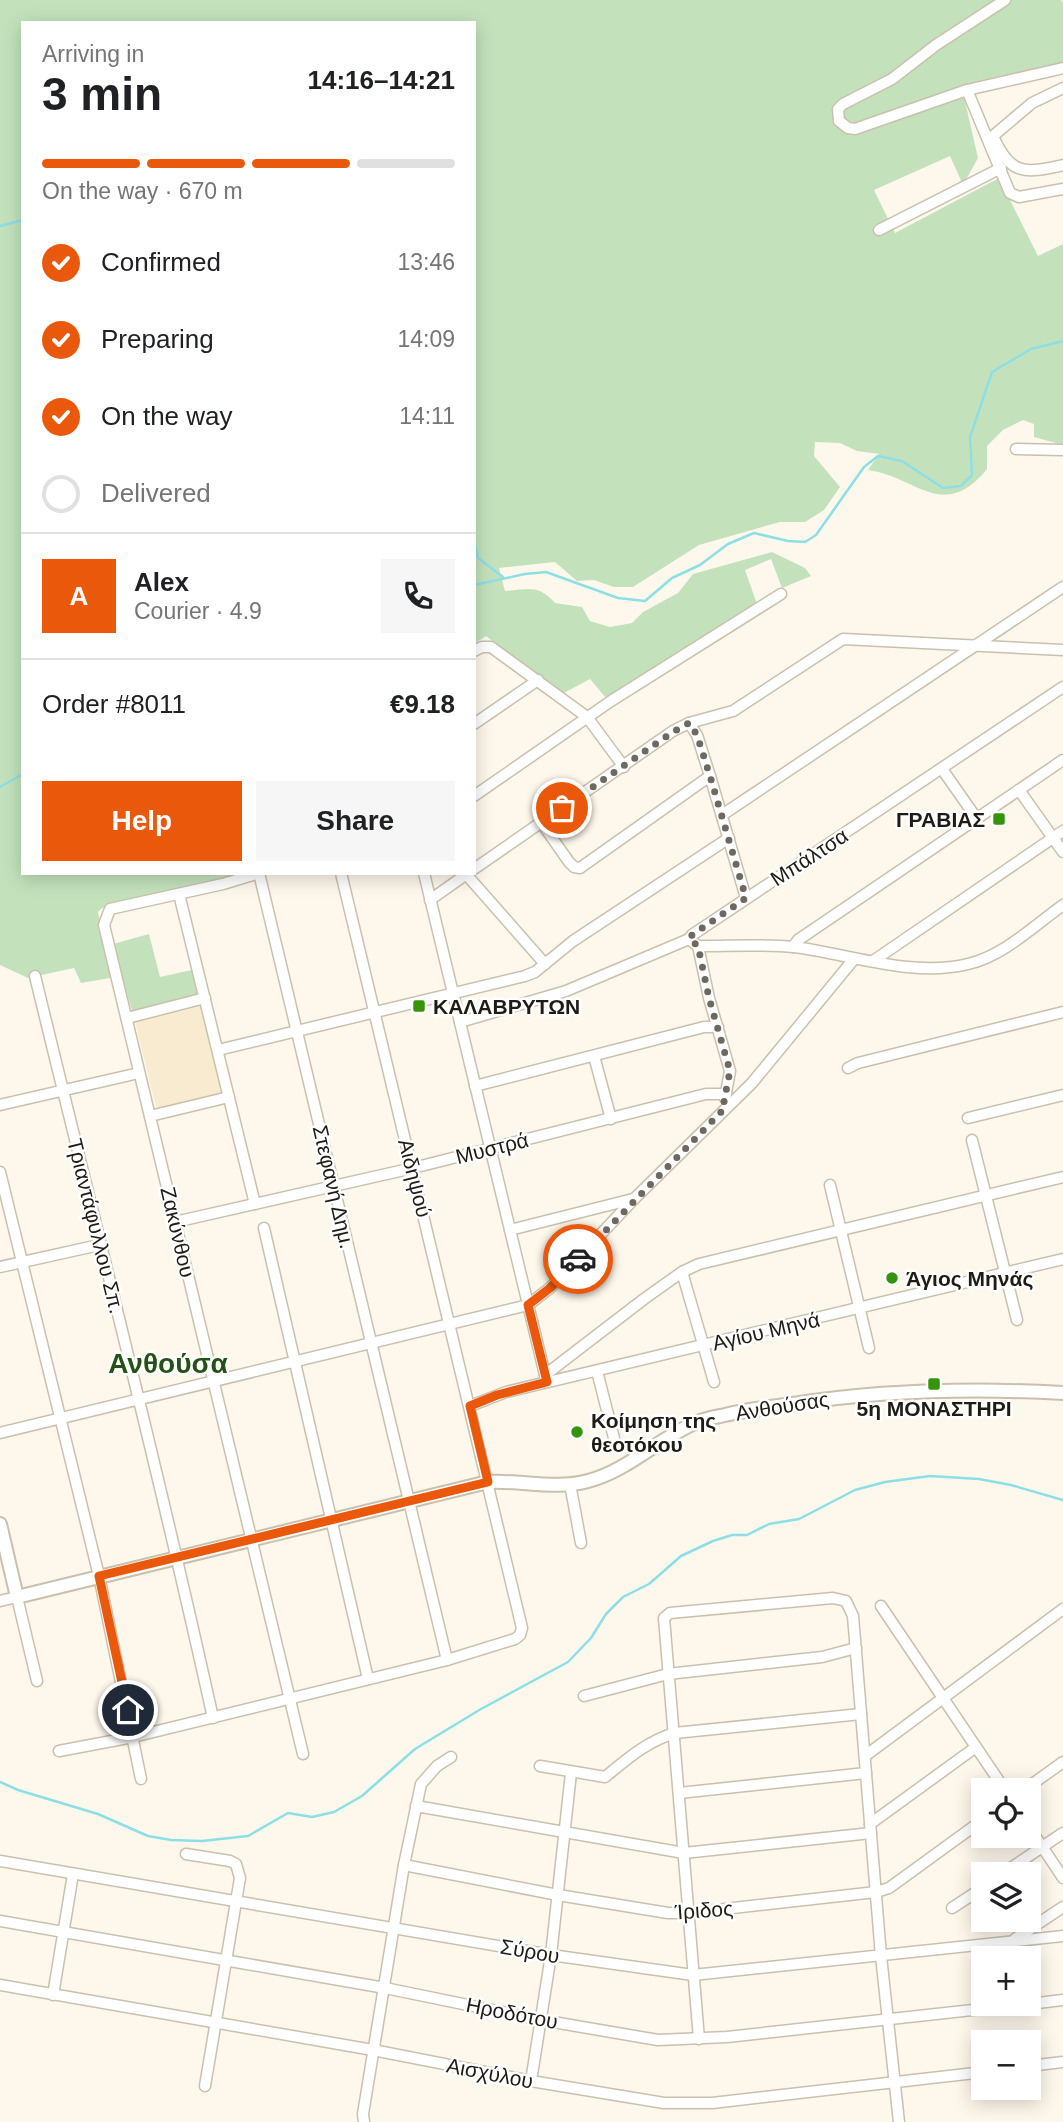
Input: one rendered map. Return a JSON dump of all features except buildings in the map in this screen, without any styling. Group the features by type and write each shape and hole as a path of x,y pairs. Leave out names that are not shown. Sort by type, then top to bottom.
{"street":[{"path":"1005,0 936,45 892,79 843,104 838,109 837,117 842,125 855,129 967,90 1063,68"},
{"path":"993,136 1032,103 1063,88"},
{"path":"967,90 1010,193 1014,196 1063,189"},
{"path":"984,116 1001,154 1013,167 1022,170 1063,165"},
{"path":"879,230 1001,168"},
{"path":"1016,449 1063,450"},
{"path":"722,815 1063,587"},
{"path":"476,795 587,717 781,594"},
{"path":"476,867 673,732 689,723 733,711 843,639 1063,649"},
{"path":"476,650 491,647 587,717 624,767"},
{"path":"476,723 538,680"},
{"name":"Μπάλτσα","path":"460,1022 566,991 694,942 692,935 1063,687"},
{"path":"689,723 697,735 746,898"},
{"path":"793,947 798,940 1063,760"},
{"path":"942,769 977,819"},
{"path":"541,822 569,862 580,868 710,776"},
{"path":"1018,790 1063,852"},
{"path":"873,961 1063,831"},
{"path":"218,1050 525,976 729,838"},
{"path":"251,875 179,894 255,1204"},
{"name":"Στεφανή Δημ.","path":"259,875 447,1660"},
{"name":"Αιδηψού","path":"341,875 522,1628 515,1639 447,1660"},
{"path":"424,875 546,1379 644,1299 682,1272 699,1264 1063,1177"},
{"path":"430,900 465,875"},
{"path":"470,875 545,964"},
{"name":"Ζακύνθου","path":"179,894 110,909 104,925 303,1754"},
{"path":"725,1108 730,1071 694,942 793,947 913,967 967,965 1005,946 1063,905"},
{"path":"0,1433 528,1305 550,1288 634,1199 752,1083 854,958"},
{"name":"Τριαντάφυλλου Σπ.","path":"35,976 139,1399 213,1718"},
{"path":"127,1018 205,998"},
{"path":"848,1068 858,1063 1063,1012"},
{"path":"475,1086 704,1027 718,1027"},
{"path":"594,1056 611,1119"},
{"path":"0,1105 139,1073"},
{"name":"Μυστρά","path":"175,1222 413,1168 706,1094 726,1094"},
{"path":"968,1118 1063,1095"},
{"path":"150,1116 229,1097"},
{"path":"972,1140 1017,1320"},
{"path":"0,1172 24,1261 99,1576 141,1779"},
{"path":"830,1185 869,1348"},
{"path":"510,1230 634,1199"},
{"path":"264,1228 368,1679"},
{"path":"0,1267 99,1245"},
{"name":"Αγίου Μηνά","path":"470,1406 546,1379 597,1371 1063,1259"},
{"path":"682,1272 714,1382"},
{"path":"597,1371 614,1438"},
{"name":"Ανθούσας","path":"17,1597 488,1482 570,1484 591,1480 697,1422 736,1412 902,1392 979,1390 1063,1393"},
{"path":"570,1484 581,1543"},
{"path":"0,1524 37,1681"},
{"path":"0,1601 17,1597"},
{"path":"699,2039 664,1618 670,1613 833,1598 846,1601 853,1616 881,1956 899,2122"},
{"path":"881,1606 997,1778"},
{"path":"865,1756 1063,1609"},
{"path":"583,1696 668,1674 822,1657 856,1648"},
{"path":"59,1751 133,1737 447,1660"},
{"path":"540,1766 605,1777 634,1754 662,1737 675,1733 861,1714"},
{"path":"416,1806 684,1853 871,1829 976,1747"},
{"path":"364,2122 363,2114 396,1927 404,1865 421,1784 437,1766 451,1757"},
{"path":"1041,1778 1063,1762"},
{"path":"531,2081 551,1955 571,1773"},
{"path":"679,1793 866,1773"},
{"name":"Ίριδος","path":"404,1865 558,1895 668,1913 689,1913 876,1892 889,1888 971,1828"},
{"path":"1020,1862 1063,1833"},
{"path":"1042,1847 1063,1878"},
{"path":"186,1854 230,1861 236,1864 240,1878 205,2086"},
{"name":"Σύρου","path":"0,1861 551,1955 693,1975 1063,1936"},
{"path":"53,1995 73,1874"},
{"path":"952,1908 971,1896"},
{"path":"1011,1941 1063,1906"},
{"name":"Ηροδότου","path":"0,1921 385,1988 541,2020 658,2040 699,2039 971,2010"},
{"name":"Αισχύλου","path":"0,1985 373,2050 531,2081 683,2104 712,2103 971,2073"},
{"name":"Ηροδότου","path":"1041,2003 1063,2000"},
{"path":"1041,2065 1063,2062"}],"shaded area":[{"path":"202,1006 224,1095 157,1111 135,1022"}],"green space":[{"path":"0,0 1061,0 1063,65 962,88 978,158 963,185 950,156 874,190 895,233 999,178 1038,256 1063,244 1063,445 1034,437 1034,424 1023,420 1003,430 987,446 987,469 971,485 957,493 943,495 868,470 879,454 857,451 840,443 815,442 814,456 840,487 824,510 805,522 780,522 699,545 633,587 614,587 594,580 577,581 555,562 499,568 505,591 538,590 555,603 582,607 590,621 610,627 632,623 643,612 678,593 693,574 772,552 805,568 811,576 782,588 771,559 745,570 757,604 606,698 590,679 562,694 486,636 476,643 476,21 21,21 21,875 243,875 102,908 98,912 106,946 149,934 160,977 196,969 204,996 133,1014 122,976 81,983 74,968 28,978 0,965"}],"waterway":[{"path":"0,226 21,221"},
{"path":"476,585 546,572 618,598 645,601 672,578 700,565 728,544 754,533 805,542 816,535 864,467 878,456 902,461 943,488 961,486 972,475 970,437 992,372 1031,349 1063,341"},
{"path":"476,550 478,558 503,577"},
{"path":"0,787 21,775"},
{"path":"0,1782 98,1814 148,1836 202,1841 248,1836 288,1813 312,1817 334,1812 362,1796 415,1749 481,1709 568,1662 623,1597 649,1584 681,1556 713,1541 732,1535 747,1535 769,1524 799,1519 855,1490 885,1482 930,1476 979,1479 1063,1500"}],"way so far":[{"path":"562,808 689,723 697,735 746,898 689,939 698,946 709,998 730,1071 725,1108 578,1259"}],"place":[{"name":"ΓΡΑΒΙΑΣ","path":"999,819"},
{"name":"ΚΑΛΑΒΡΥΤΩΝ","path":"419,1006"},
{"name":"Άγιος Μηνάς","path":"892,1278"},
{"name":"5η ΜΟΝΑΣΤΗΡΙ","path":"934,1384"},
{"name":"Κοίμηση της θεοτόκου","path":"577,1432"}],"district":[{"name":"Ανθούσα","path":"168,1363"}],"route":[{"path":"128,1710 99,1576 488,1482 470,1406 497,1395 547,1382 528,1305 541,1297 578,1259"}]}
